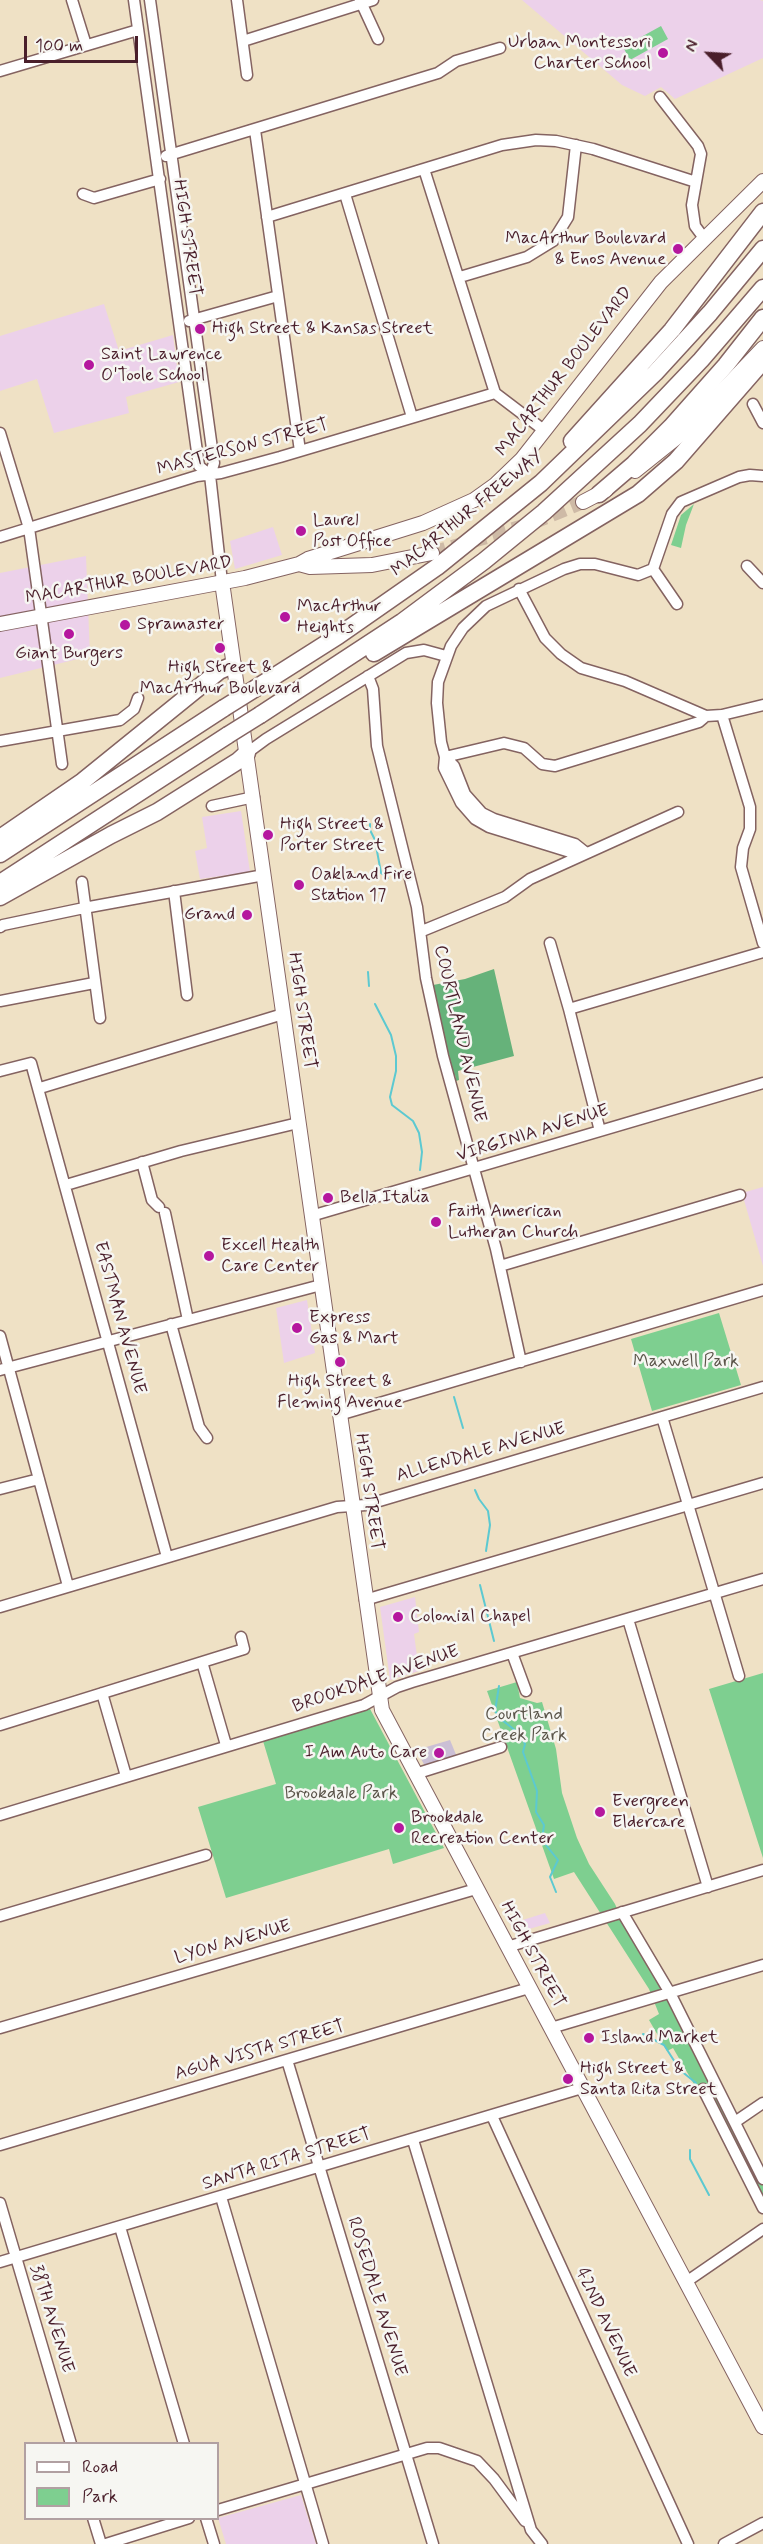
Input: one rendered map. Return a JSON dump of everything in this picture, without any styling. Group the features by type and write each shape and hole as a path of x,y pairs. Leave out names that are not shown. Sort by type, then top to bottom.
{"highway":[{"path":"505,513 653,352 763,212"},
{"name":"MACARTHUR FREEWAY","path":"0,854 386,604 455,554 573,454 655,373 710,313 763,249"},
{"path":"0,883 402,622 484,561 544,513 656,407 721,338 763,288"},
{"path":"599,494 665,433 726,365 763,318"},
{"path":"260,715 394,641 638,494 676,461 763,361"},
{"path":"0,838 83,782 219,671 233,665"},
{"path":"0,897 157,812 247,753"}],"main road":[{"name":"MACARTHUR BOULEVARD","path":"0,624 222,582 299,564 308,559 423,524 474,500 514,468 644,302 704,238 763,181"},
{"path":"583,502 642,466 680,435 763,348"},
{"path":"365,541 365,548 371,557 387,563"},
{"name":"MACARTHUR BOULEVARD","path":"299,564 310,567 372,566 432,553"},
{"name":"HIGH STREET","path":"222,582 382,1710 763,2427"}],"street":[{"path":"72,0 86,45"},
{"name":"HIGH STREET","path":"134,0 199,466 210,476"},
{"name":"HIGH STREET","path":"150,0 214,463 210,476 222,582"},
{"path":"237,0 247,75"},
{"path":"243,41 361,2 374,0"},
{"path":"361,2 378,39"},
{"path":"0,71 138,30"},
{"path":"157,159 438,73 456,61 500,48"},
{"path":"660,97 698,146 701,154 693,218 695,226 704,238"},
{"path":"255,130 300,451"},
{"path":"267,217 519,141 556,141 576,145 696,182"},
{"path":"460,277 527,257 553,241 568,217 576,145"},
{"path":"424,169 495,393 545,431"},
{"path":"83,194 94,198 160,179"},
{"path":"345,194 412,417"},
{"path":"179,323 278,296"},
{"name":"MASTERSON STREET","path":"0,537 197,476 210,476 300,451 495,393"},
{"path":"753,404 763,423"},
{"path":"0,433 29,528 62,765"},
{"path":"585,852 570,852 489,827 475,819 456,796 444,768 445,757 437,703 438,682 446,656 463,628 476,614 497,599 519,589 580,564 608,566 638,575 653,569 672,514 681,502 739,477 750,474 763,476"},
{"path":"747,566 763,583"},
{"path":"653,569 677,604"},
{"path":"519,589 545,638 580,668 640,686 706,716 722,715 763,705"},
{"path":"247,753 406,653 418,650 446,656"},
{"name":"COURTLAND AVENUE","path":"368,676 373,689 377,746 422,931 421,950 443,1056 500,1266 521,1362"},
{"path":"0,741 120,720 134,709 138,698"},
{"path":"722,715 750,807 751,818 743,848 741,867 763,943"},
{"path":"445,757 504,743 524,748 542,764 555,766 699,722 706,716"},
{"path":"212,806 254,797"},
{"path":"422,931 505,897 530,879 585,852 678,812"},
{"path":"0,927 84,908 264,874"},
{"path":"82,882 100,1018"},
{"path":"174,891 187,995"},
{"path":"550,943 600,1131"},
{"path":"569,1009 763,952"},
{"path":"0,1001 94,983"},
{"path":"40,1088 283,1014"},
{"name":"EASTMAN AVENUE","path":"0,1071 32,1062 167,1557"},
{"name":"VIRGINIA AVENUE","path":"311,1216 763,1083"},
{"path":"66,1185 142,1162 298,1123"},
{"path":"142,1162 152,1200 162,1210 188,1320"},
{"path":"500,1266 740,1195"},
{"path":"4,1369 321,1285"},
{"path":"339,1415 763,1290"},
{"path":"171,1324 200,1427 207,1438"},
{"path":"0,1336 4,1369 39,1479 68,1586"},
{"name":"ALLENDALE AVENUE","path":"0,1607 337,1507 366,1505 763,1387"},
{"path":"662,1417 740,1676"},
{"path":"0,1489 39,1479"},
{"path":"365,1600 763,1483"},
{"name":"BROOKDALE AVENUE","path":"0,1815 364,1705 404,1685 763,1579"},
{"path":"628,1619 708,1887"},
{"path":"0,1725 244,1649 241,1637"},
{"path":"512,1653 526,1691"},
{"path":"202,1662 226,1745"},
{"path":"102,1693 126,1776"},
{"path":"415,1774 501,1747"},
{"path":"0,1916 206,1855"},
{"path":"507,1947 763,1870"},
{"name":"LYON AVENUE","path":"0,2028 476,1890"},
{"path":"622,1912 670,1992 763,2179"},
{"path":"551,2028 763,1965"},
{"name":"AGUA VISTA STREET","path":"0,2145 529,1988"},
{"name":"ROSEDALE AVENUE","path":"287,2060 433,2544"},
{"name":"SANTA RITA STREET","path":"0,2262 582,2088"},
{"path":"703,2089 763,2208"},
{"path":"735,2122 763,2103"},
{"name":"42ND AVENUE","path":"492,2116 688,2544"},
{"path":"413,2140 531,2530"},
{"path":"221,2197 323,2544"},
{"name":"38TH AVENUE","path":"0,2204 70,2442"},
{"path":"120,2227 183,2442"},
{"path":"686,2282 763,2229"},
{"path":"219,2510 406,2455 439,2448 477,2461 499,2485 542,2544"},
{"path":"499,2485 516,2480"},
{"path":"94,2520 101,2544"},
{"path":"106,2544 183,2520"},
{"path":"207,2520 214,2544"},
{"path":"724,2544 763,2523"}],"shaded area":[{"name":"Urban Montessori Charter School","path":"522,0 760,0 763,1 763,58 675,99 661,87 645,96 622,85"},
{"name":"Saint Lawrence O'Toole School","path":"104,304 119,351 173,335 179,382 126,397 129,413 54,433 37,379 0,391 0,336"},
{"path":"273,527 282,555 235,569 230,541"},
{"path":"86,556 90,656 0,678 0,573"},
{"path":"241,811 250,872 200,879 195,851 207,848 202,817"},
{"path":"763,1187 763,1266 742,1193"},
{"path":"307,1300 315,1353 284,1363 276,1308"},
{"path":"415,1597 419,1632 414,1634 419,1671 390,1680 380,1607"},
{"name":"I Am Auto Care","path":"450,1740 457,1757 425,1766 416,1750"},
{"path":"545,1913 550,1923 515,1933 510,1924"},
{"path":"301,2495 316,2544 226,2544 219,2518"}],"green space":[{"path":"661,26 668,39 630,60 623,47"},
{"path":"694,504 681,548 671,545 681,515"},
{"path":"494,969 514,1056 458,1071 459,1080 456,1081 455,1075 452,1075 433,985 465,979"},
{"name":"Maxwell Park","path":"719,1313 741,1385 652,1411 631,1339"},
{"path":"763,1673 763,1858 709,1689"},
{"name":"Courtland Creek Park","path":"517,1682 520,1698 537,1703 542,1702 556,1749 562,1793 577,1838 589,1864 615,1904 624,1925 672,2003 763,2186 763,2203 673,2048 667,2051 649,2020 659,2014 649,1989 574,1872 554,1879 487,1691"},
{"name":"Brookdale Park","path":"369,1707 444,1848 393,1864 389,1849 226,1898 198,1807 276,1784 263,1741"}],"waterway":[{"path":"370,824 381,873 388,878"},
{"path":"368,972 369,986"},
{"path":"375,1004 391,1035 396,1056 396,1071 390,1097 392,1105 413,1121 419,1133 422,1152 420,1170"},
{"path":"454,1397 463,1428"},
{"path":"475,1490 488,1511 490,1525 486,1551"},
{"path":"480,1585 494,1641"},
{"path":"499,1686 495,1711 502,1720 521,1735 525,1744 523,1752 537,1791 536,1812 544,1825 542,1840 558,1860 550,1877 556,1892"},
{"path":"643,2034 664,2045 680,2070 696,2083"},
{"path":"690,2150 690,2159 709,2195"}],"tunnel":[{"path":"432,553 527,525 583,502"}],"place":[{"name":"Urban Montessori Charter School","path":"663,53"},
{"name":"MacArthur Boulevard & Enos Avenue","path":"678,249"},
{"name":"High Street & Kansas Street","path":"200,329"},
{"name":"Saint Lawrence O'Toole School","path":"89,365"},
{"name":"Laurel Post Office","path":"301,531"},
{"name":"MacArthur Heights","path":"285,617"},
{"name":"Spramaster","path":"125,625"},
{"name":"Giant Burgers","path":"69,634"},
{"name":"High Street & MacArthur Boulevard","path":"220,648"},
{"name":"High Street & Porter Street","path":"268,835"},
{"name":"Oakland Fire Station 17","path":"299,885"},
{"name":"Grand","path":"247,915"},
{"name":"Bella Italia","path":"328,1198"},
{"name":"Faith American Lutheran Church","path":"436,1222"},
{"name":"Excell Health Care Center","path":"209,1256"},
{"name":"Express Gas & Mart","path":"297,1328"},
{"name":"High Street & Fleming Avenue","path":"340,1362"},
{"name":"Colonial Chapel","path":"398,1617"},
{"name":"I Am Auto Care","path":"439,1753"},
{"name":"Evergreen Eldercare","path":"600,1812"},
{"name":"Brookdale Recreation Center","path":"399,1828"},
{"name":"Island Market","path":"589,2038"},
{"name":"High Street & Santa Rita Street","path":"568,2079"}]}
